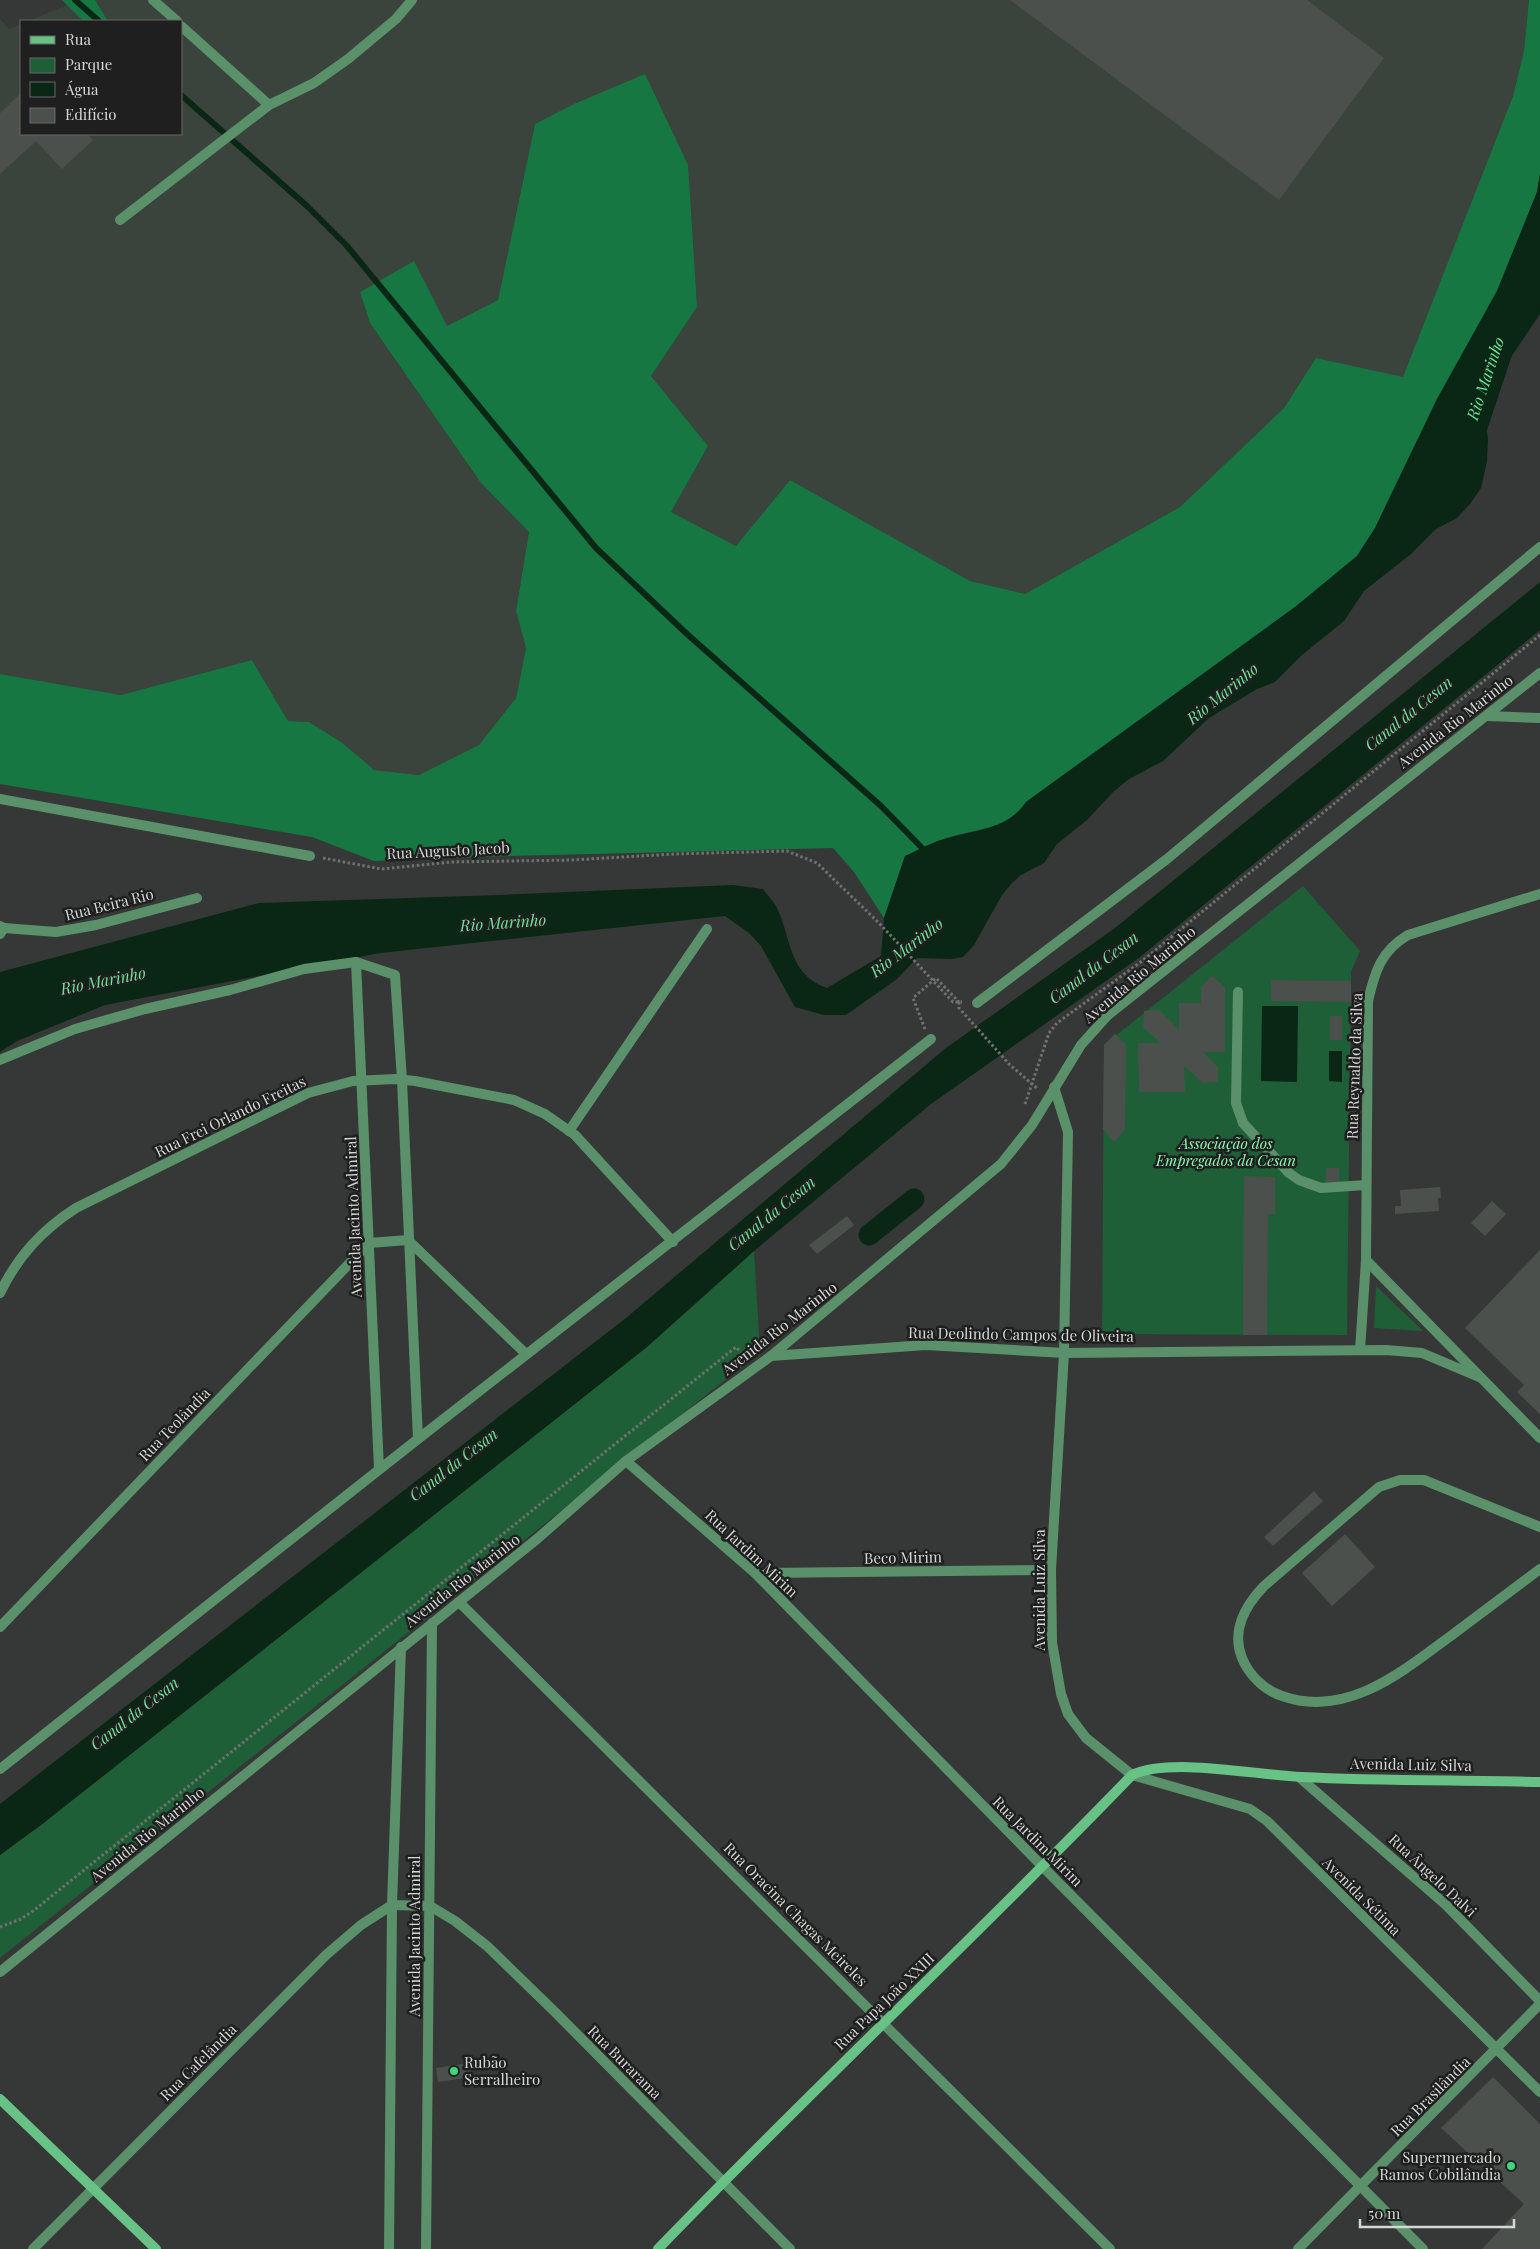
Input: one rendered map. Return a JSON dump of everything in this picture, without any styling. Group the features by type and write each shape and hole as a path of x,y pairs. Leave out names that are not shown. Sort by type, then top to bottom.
{"street":[{"path":"153,0 175,20"},
{"path":"120,220 269,105 314,83 348,59 396,19 412,0"},
{"path":"182,27 269,105"},
{"path":"977,1004 1167,859 1540,547"},
{"name":"Avenida Rio Marinho","path":"0,1972 537,1539 626,1461 771,1356 1001,1164 1020,1142 1081,1045 1108,1015 1540,673"},
{"path":"1487,716 1540,718"},
{"path":"0,799 310,856"},
{"name":"Rua Reynaldo da Silva","path":"1360,1350 1366,1260 1368,1001 1374,978 1382,959 1393,944 1408,935 1540,894"},
{"name":"Rua Beira Rio","path":"1,929 56,932 96,924 198,898"},
{"path":"569,1131 707,929"},
{"path":"0,1060 75,1029 144,1009 230,990 304,970 356,962 395,975 402,1080 418,1439"},
{"name":"Avenida Jacinto Admiral","path":"356,962 379,1469"},
{"path":"1238,992 1236,1103 1243,1123 1282,1166 1299,1180 1321,1188 1366,1185"},
{"path":"0,1769 379,1469 673,1242 931,1039"},
{"name":"Rua Frei Orlando Freitas","path":"0,1293 15,1266 32,1244 45,1230 76,1208 308,1093 330,1086 362,1081 415,1081 514,1100 545,1114 569,1131 673,1242"},
{"name":"Avenida Luiz Silva","path":"1054,1088 1068,1132 1064,1353 1052,1570 1052,1642 1060,1688 1068,1714 1086,1738 1132,1775 1142,1770 1179,1767 1300,1777 1540,1782"},
{"path":"369,1243 408,1240 526,1354"},
{"name":"Rua Teolândia","path":"0,1627 369,1243"},
{"path":"1366,1260 1540,1438"},
{"name":"Rua Deolindo Campos de Oliveira","path":"771,1356 926,1345 1064,1353 1360,1350 1422,1353 1479,1377"},
{"name":"Rua Jardim Mirim","path":"626,1461 755,1574 1360,2188 1423,2249"},
{"path":"1540,1527 1429,1482 1412,1479 1384,1485 1370,1494 1264,1586 1248,1603 1243,1613 1238,1634 1241,1656 1252,1675 1268,1690 1278,1695 1310,1702 1332,1701 1355,1696 1395,1677 1540,1569"},
{"name":"Beco Mirim","path":"755,1574 1052,1570"},
{"name":"Rua Oracina Chagas Meireles","path":"459,1602 884,2022 1110,2249"},
{"name":"Avenida Jacinto Admiral","path":"426,2249 432,1623"},
{"name":"Avenida Jacinto Admiral","path":"388,2249 392,1905 401,1647"},
{"name":"Rua Papa João XXIII","path":"658,2249 722,2182 1043,1867 1132,1775"},
{"name":"Avenida Sétima","path":"1132,1775 1250,1809 1266,1821 1540,2092"},
{"name":"Rua Ângelo Dalvi","path":"1300,1777 1446,1905 1539,1999"},
{"path":"392,1905 430,1906"},
{"name":"Rua Cafelândia","path":"33,2249 326,1955 361,1925 392,1905"},
{"name":"Rua Burarama","path":"430,1906 455,1921 487,1946 790,2249"},
{"name":"Rua Brasilândia","path":"1298,2249 1496,2050 1539,1999"},
{"path":"0,2099 156,2249"}],"path":[{"name":"Rua Augusto Jacob","path":"310,856 381,869 451,862 787,851 817,863 878,922 953,1002 959,1002"},
{"path":"925,1029 913,998 936,978 959,1002 959,1008 1010,1065 1048,1097"},
{"path":"0,1927 21,1919 33,1911 736,1347 754,1369"}],"shaded area":[{"path":"95,0 1529,0 1524,51 1513,96 1403,378 1316,358 1284,408 1180,507 1025,594 970,581 790,480 736,546 671,512 708,446 651,376 697,307 535,124 498,300 447,326 360,292 370,323 481,483 529,532 516,611 526,648 516,698 479,745 419,775 372,770 341,742 309,722 288,721 252,660 121,695 0,674 0,19 9,29 20,24 20,135 182,135 182,20 107,20"},
{"path":"67,5 82,20 30,20"}],"green space":[{"path":"62,0 95,0 107,20 82,20"},
{"path":"1529,0 1540,0 1540,174 1537,192 1497,291 1437,399 1375,528 1357,556 1295,607 1026,802 1009,819 989,828 955,835 905,856 884,918 854,872 833,848 374,861 312,837 0,784 0,674 121,695 252,660 288,721 309,722 341,742 373,770 419,775 479,745 516,698 526,648 516,611 529,532 481,483 370,323 360,292 414,261 447,326 498,300 535,124 574,104 645,74 688,165 697,307 651,376 708,446 671,512 736,546 790,480 970,581 1025,594 1180,507 1284,408 1316,358 1403,377 1513,96 1524,51"},
{"name":"Associação dos Empregados da Cesan","path":"1303,886 1360,951 1351,972 1347,1335 1102,1334 1104,1045"},
{"path":"754,1251 760,1352 0,1958 0,1855 41,1825 647,1347"},
{"path":"1376,1286 1423,1331 1374,1328"}],"water":[{"path":"1540,174 1540,314 1507,363 1483,380 1481,395 1488,438 1487,461 1481,488 1470,504 1457,518 1436,529 1411,554 1364,591 1344,621 1302,655 1275,682 1257,689 1209,718 1163,761 1129,779 1113,792 1087,820 1057,844 1044,863 1021,875 1012,883 1002,895 974,945 963,957 952,959 917,958 897,979 846,1015 824,1015 795,1007 761,946 749,933 725,916 380,953 105,1005 17,1041 0,1052 0,972 259,903 733,885 763,889 777,908 798,965 814,982 827,988 881,956 884,918 905,856 942,839 991,827 1010,818 1026,802 1295,607 1357,556 1375,528 1437,399 1497,291 1537,192"},
{"name":"Canal da Cesan","path":"1540,582 1540,630 1140,957 931,1104 754,1251 647,1347 41,1825 0,1855 0,1804 626,1318 946,1048 1115,928"},
{"path":"1262,1006 1298,1006 1297,1082 1261,1081"},
{"path":"1329,1051 1342,1051 1342,1082 1329,1081"}],"building":[{"path":"1010,0 1307,0 1384,58 1279,200"},
{"path":"20,94 20,135 88,135 93,140 62,169 36,141 0,174 0,113"},
{"path":"1212,976 1225,987 1225,1052 1203,1052 1218,1067 1218,1082 1203,1083 1184,1066 1185,1092 1139,1092 1138,1043 1161,1043 1143,1027 1144,1011 1159,1010 1179,1030 1179,1003 1201,1003 1201,987"},
{"path":"1271,980 1351,981 1351,1002 1271,1001"},
{"path":"1330,1016 1342,1016 1342,1040 1330,1040"},
{"path":"1115,1034 1126,1045 1125,1130 1114,1142 1103,1129 1104,1045"},
{"path":"1326,1168 1339,1168 1339,1184 1326,1184"},
{"path":"1244,1176 1275,1177 1275,1214 1268,1214 1267,1335 1243,1335"},
{"path":"1440,1187 1441,1198 1438,1198 1439,1211 1395,1214 1395,1206 1401,1206 1400,1190"},
{"path":"1492,1201 1506,1214 1485,1236 1471,1223"},
{"path":"847,1216 854,1225 817,1254 809,1245"},
{"path":"1540,1250 1540,1414 1517,1392 1524,1385 1465,1328"},
{"path":"1314,1491 1323,1501 1273,1546 1264,1537"},
{"path":"1345,1534 1375,1567 1332,1606 1302,1573"},
{"name":"Rubão Serralheiro","path":"469,2063 472,2077 438,2082 436,2068"},
{"name":"Supermercado Ramos Cobilândia","path":"1493,2077 1540,2124 1540,2249 1482,2249 1524,2204 1441,2128"}],"waterway":[{"path":"75,0 98,20"},
{"path":"182,96 307,206 347,246 596,548 687,634 881,806 927,853"},
{"name":"Rio Marinho","path":"1466,433 1496,343 1522,298 1540,240"},
{"path":"869,1235 914,1199"}],"place":[{"name":"Rubão Serralheiro","path":"454,2071"},
{"name":"Supermercado Ramos Cobilândia","path":"1511,2166"}]}
